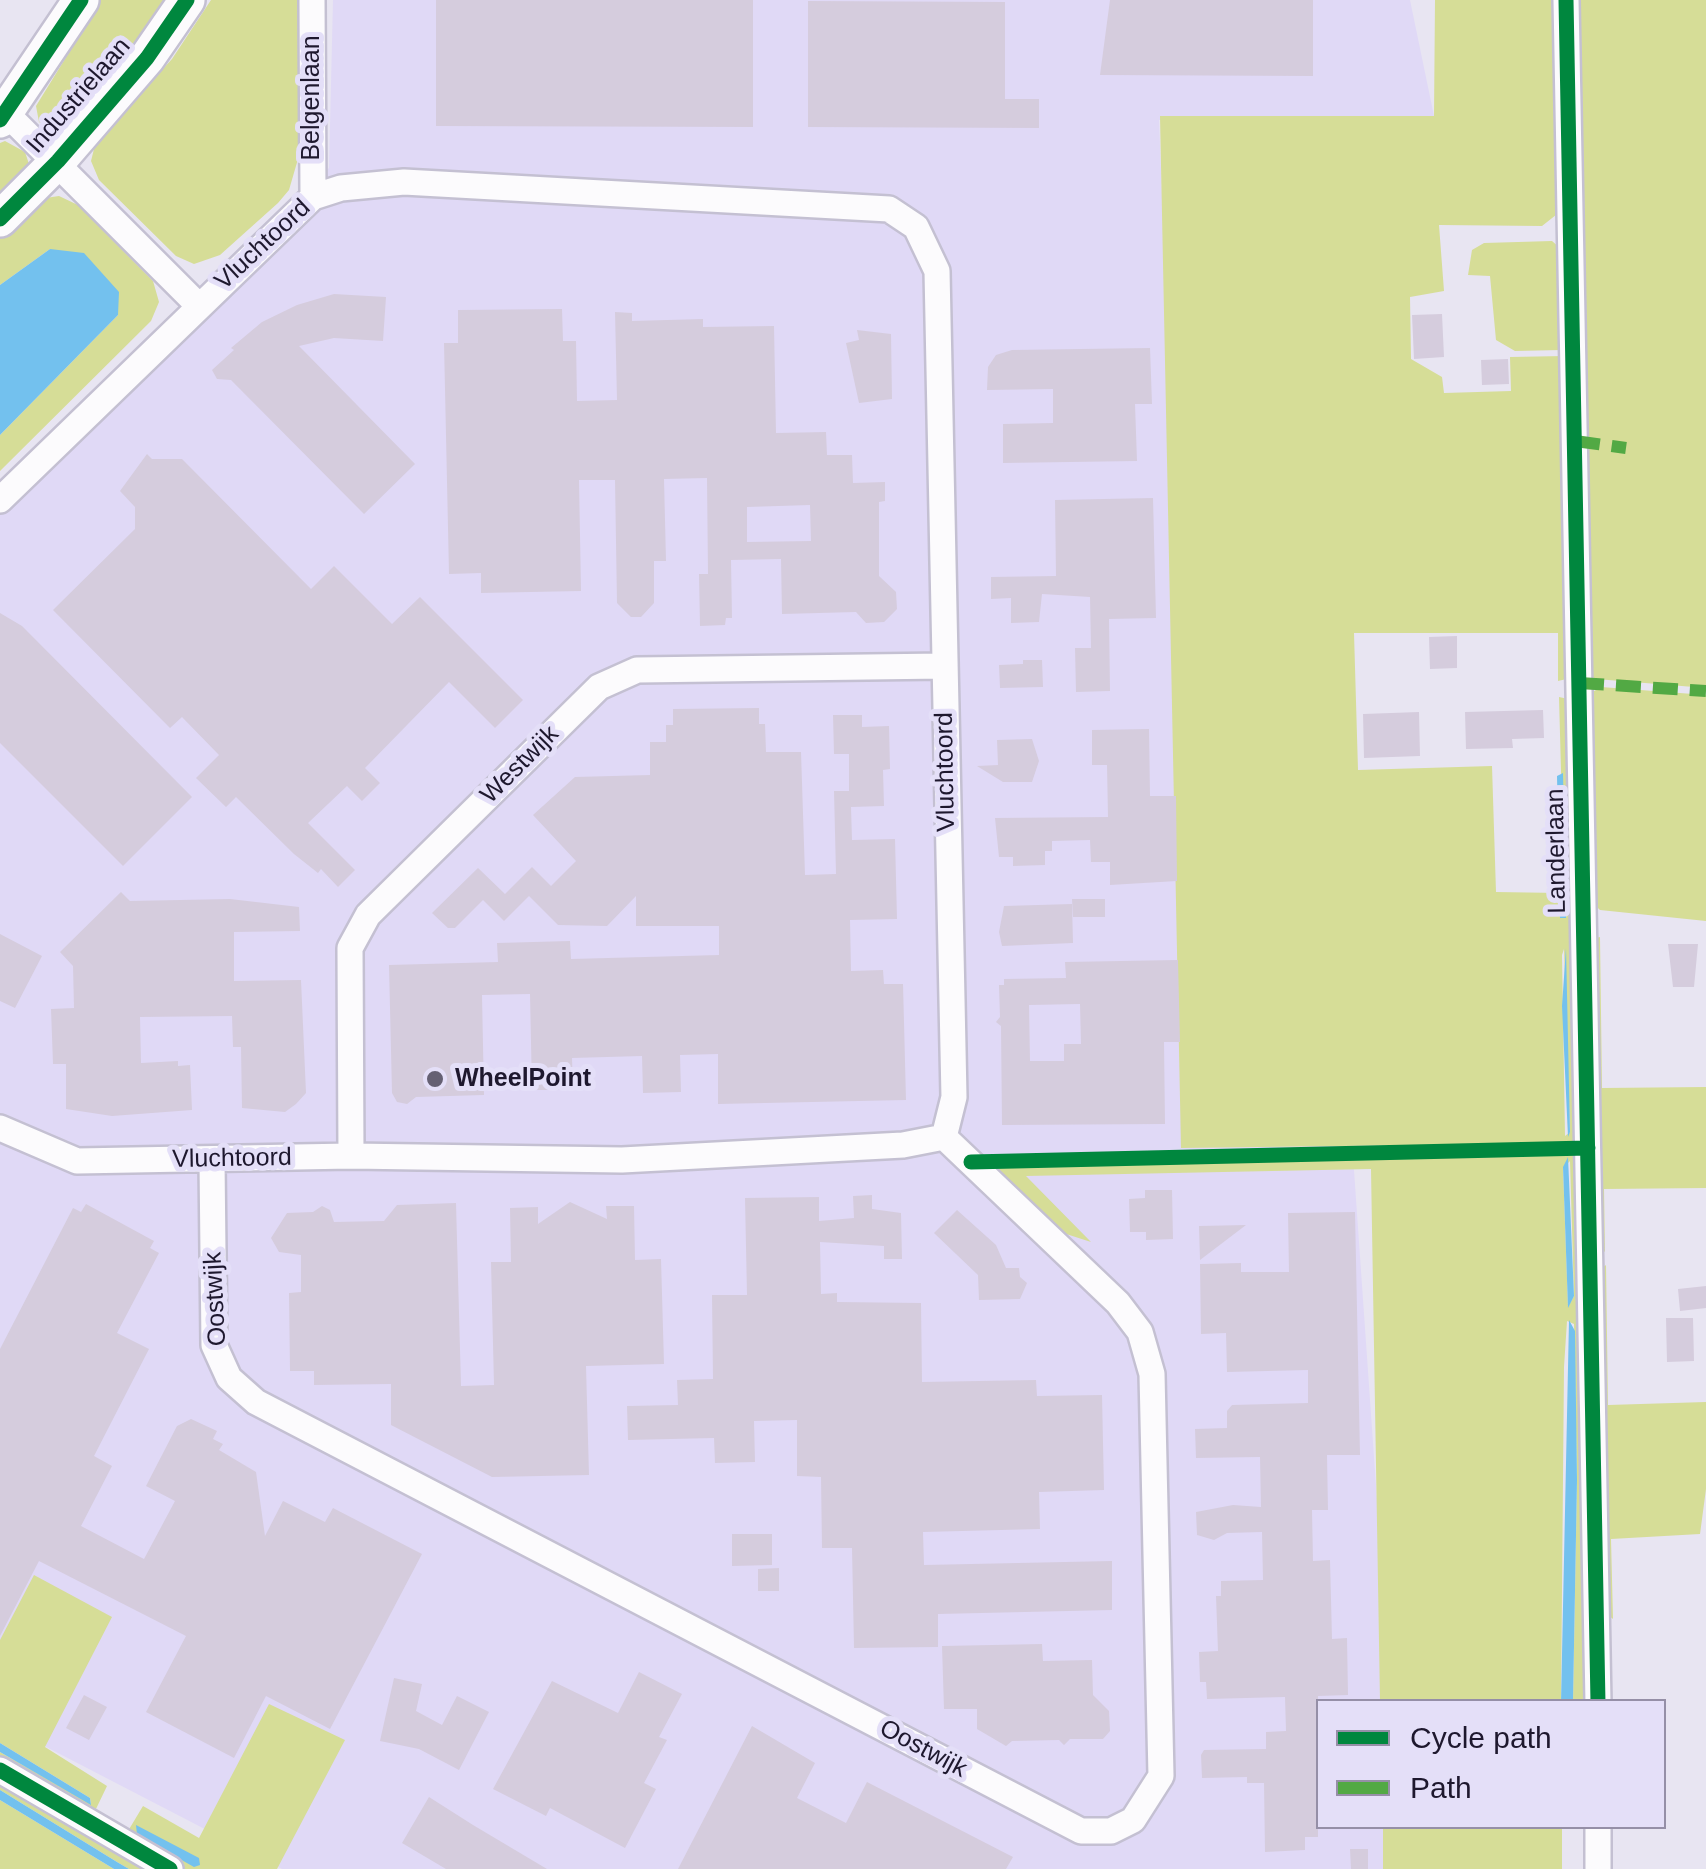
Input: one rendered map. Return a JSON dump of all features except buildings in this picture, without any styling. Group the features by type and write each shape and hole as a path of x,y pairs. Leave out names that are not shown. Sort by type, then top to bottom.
{"main road":[{"name":"Industrielaan","path":"3,116 82,0"},
{"name":"Industrielaan","path":"0,219 58,161 147,58 187,0"}],"street":[{"name":"Belgenlaan","path":"312,0 314,197"},
{"name":"Landerlaan","path":"1566,0 1598,1699"},
{"name":"Vluchtoord","path":"3,116 58,161 199,306"},
{"name":"Vluchtoord","path":"0,500 314,197 342,188 404,182 889,209 916,227 938,271 954,1097 944,1137 903,1146 622,1160 350,1156 77,1161 0,1128"},
{"name":"Westwijk","path":"350,1156 350,948 368,915 599,687 636,670 944,666"},
{"name":"Oostwijk","path":"212,1161 214,1346 229,1378 256,1402 1081,1832 1111,1831 1133,1820 1161,1776 1152,1374 1140,1332 1118,1303 944,1137"},
{"path":"0,1770 170,1869"},
{"path":"1598,1829 1598,1869"}],"shaded area":[{"path":"333,0 1410,0 1434,116 1159,120 1197,1080 1350,1113 1391,1699 1316,1699 1316,1829 1400,1829 1403,1869 282,1869 0,1723 0,491 329,168"}],"green space":[{"path":"88,0 172,0 60,133 52,132 39,122 36,106 76,41 79,15"},
{"path":"211,0 298,0 298,159 289,190 278,203 220,255 194,264 176,256 99,180 91,161 96,141 172,59"},
{"path":"1435,0 1560,0 1561,211 1542,226 1439,225 1444,291 1410,297 1411,359 1442,377 1444,393 1511,391 1510,357 1564,356 1571,678 1558,681 1558,633 1354,633 1358,770 1492,766 1496,892 1560,893 1560,917 1565,918 1559,697 1573,700 1578,1143 1181,1148 1160,116 1434,116","holes":["1564,949 1570,1132 1565,1136"]},
{"path":"1572,0 1706,0 1706,688 1596,679 1585,673"},
{"path":"5,141 25,152 30,167 0,206 0,143"},
{"path":"59,196 78,205 153,281 159,302 151,321 0,471 0,435 118,315 50,249 0,285 0,235 39,199"},
{"path":"1552,241 1560,248 1561,350 1515,351 1496,340 1490,276 1468,275 1472,250 1484,243"},
{"path":"1601,687 1706,695 1706,921 1600,910 1589,899 1584,697"},
{"path":"1600,937 1602,1088 1706,1087 1706,1188 1604,1189 1605,1252 1595,1243 1596,938"},
{"path":"1578,1153 1591,1699 1573,1699 1577,1480 1574,1324 1567,1321 1564,1367 1561,1699 1380,1699 1371,1169 1026,1176 1091,1242 1060,1232 991,1166","holes":["1570,1161 1574,1296 1568,1307 1563,1168"]},
{"path":"1606,1265 1608,1405 1706,1402 1706,1489 1700,1534 1611,1539 1613,1619 1607,1614 1595,1274"},
{"path":"34,1575 112,1617 45,1747 107,1786 95,1811 0,1762 0,1752 91,1804 90,1798 0,1743 0,1640"},
{"path":"269,1704 345,1740 277,1869 182,1869 128,1831 143,1806 199,1838"},
{"path":"0,1776 158,1869 129,1869 117,1862 0,1790"},
{"path":"0,1800 114,1869 0,1869"},
{"path":"1383,1829 1562,1829 1562,1869 1383,1869"}],"water":[{"path":"50,249 84,253 119,292 118,315 0,435 0,285"},
{"path":"1563,773 1566,918 1560,918 1557,776"},
{"path":"1566,948 1570,1132 1568,1137 1562,1006"},
{"path":"1568,1157 1574,1296 1568,1308 1563,1167"},
{"path":"1569,1320 1575,1331 1577,1480 1573,1699 1561,1699"},
{"path":"0,1743 90,1798 91,1805 0,1752"},
{"path":"0,1790 129,1869 114,1869 0,1800"},
{"path":"136,1825 199,1858 200,1865 194,1867 137,1835"}],"marked path":[{"path":"1575,441 1626,448"},
{"path":"1579,683 1706,691"}],"cycle path":[{"path":"0,120 81,0"},
{"path":"0,219 58,161 147,58 187,0"},
{"path":"1566,0 1598,1699"},
{"path":"971,1162 1588,1148"},
{"path":"0,1770 170,1869"}],"place":[{"name":"WheelPoint","path":"435,1079"}]}
